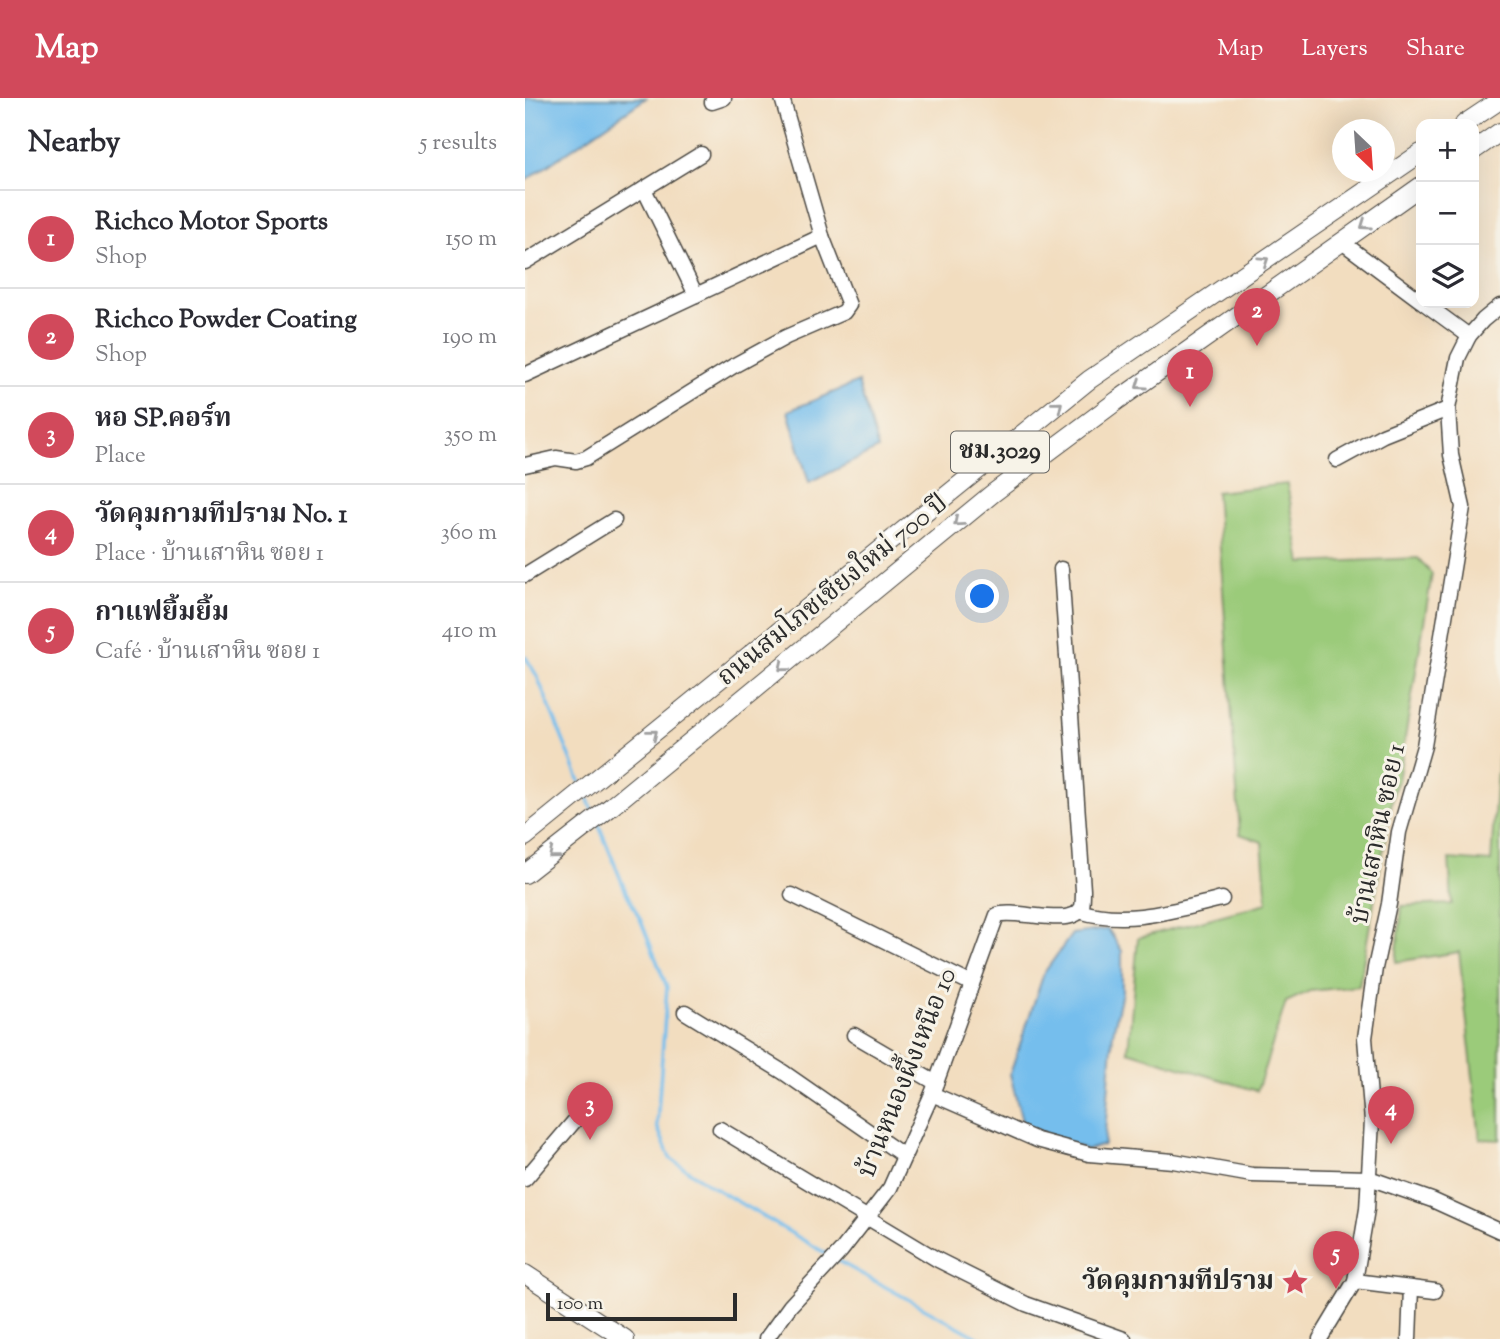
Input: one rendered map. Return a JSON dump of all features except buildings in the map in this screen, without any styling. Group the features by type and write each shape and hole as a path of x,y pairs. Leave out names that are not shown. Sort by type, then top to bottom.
{"main road":[{"path":"1472,119 1500,100"},
{"path":"1479,147 1500,132"},
{"name":"ถนนสมโภชเชียงใหม่ 700 ปี","path":"525,837 1089,380 1416,156"},
{"name":"ถนนสมโภชเชียงใหม่ 700 ปี","path":"525,874 992,495 1118,400 1416,190"},
{"path":"525,1274 625,1339"}],"street":[{"path":"525,465 556,458 576,461 586,458 735,365 786,337 844,312 849,305 822,236 782,98"},
{"path":"525,262 701,154"},
{"path":"644,189 696,295"},
{"path":"525,375 822,236"},
{"path":"1342,242 1416,297"},
{"path":"1431,308 1469,336 1500,306"},
{"name":"บ้านเสาหิน ซอย 1","path":"1320,1339 1355,1281 1367,1209 1372,1121 1365,1038 1399,832 1424,746 1464,506 1451,455 1448,409 1458,358 1469,336"},
{"path":"1337,460 1383,435 1448,409"},
{"path":"525,575 614,520"},
{"path":"1061,569 1083,890 1082,907 1079,911 1099,918 1119,919 1222,900"},
{"path":"793,895 972,984"},
{"name":"บ้านหนองผึ้งเหนือ 10","path":"766,1339 790,1306 868,1219 890,1188 934,1088 999,914 1062,918 1079,911"},
{"path":"685,1012 783,1072 904,1156"},
{"path":"854,1035 934,1088 1037,1140 1089,1154 1173,1161 1252,1175 1369,1178 1432,1200 1500,1231"},
{"path":"525,1179 583,1111"},
{"path":"720,1129 938,1260 1026,1304 1124,1339"},
{"path":"1355,1281 1435,1291"},
{"path":"1409,1339 1411,1288"}],"green space":[{"path":"1287,484 1301,563 1418,558 1432,574 1398,781 1394,790 1359,986 1310,991 1286,1002 1257,1091 1128,1051 1138,938 1267,903 1262,842 1240,834 1216,492"},
{"path":"1500,754 1500,1140 1480,1139 1459,952 1396,962 1402,906 1452,904 1449,859 1491,862"}],"water":[{"path":"525,98 646,98 525,181"},
{"path":"858,382 878,449 809,483 788,411"},
{"path":"1108,929 1122,951 1122,992 1113,1033 1104,1145 1087,1150 1023,1125 1010,1074 1044,973 1072,934"}],"waterway":[{"path":"525,656 537,676 581,784"},
{"path":"586,794 593,813"},
{"path":"598,823 667,987 657,1126 670,1158 711,1186 832,1257"},
{"path":"838,1261 981,1339"}],"place":[{"name":"Richco Powder Coating","path":"1257,346"},
{"name":"Richco Motor Sports","path":"1190,407"},
{"name":"หอ SP.คอร์ท","path":"590,1140"},
{"name":"วัดคุมกามทีปราม No. 1","path":"1391,1144"},
{"name":"วัดคุมกามทีปราม","path":"1295,1282"},
{"name":"กาแฟยิ้มยิ้ม","path":"1336,1289"}]}
